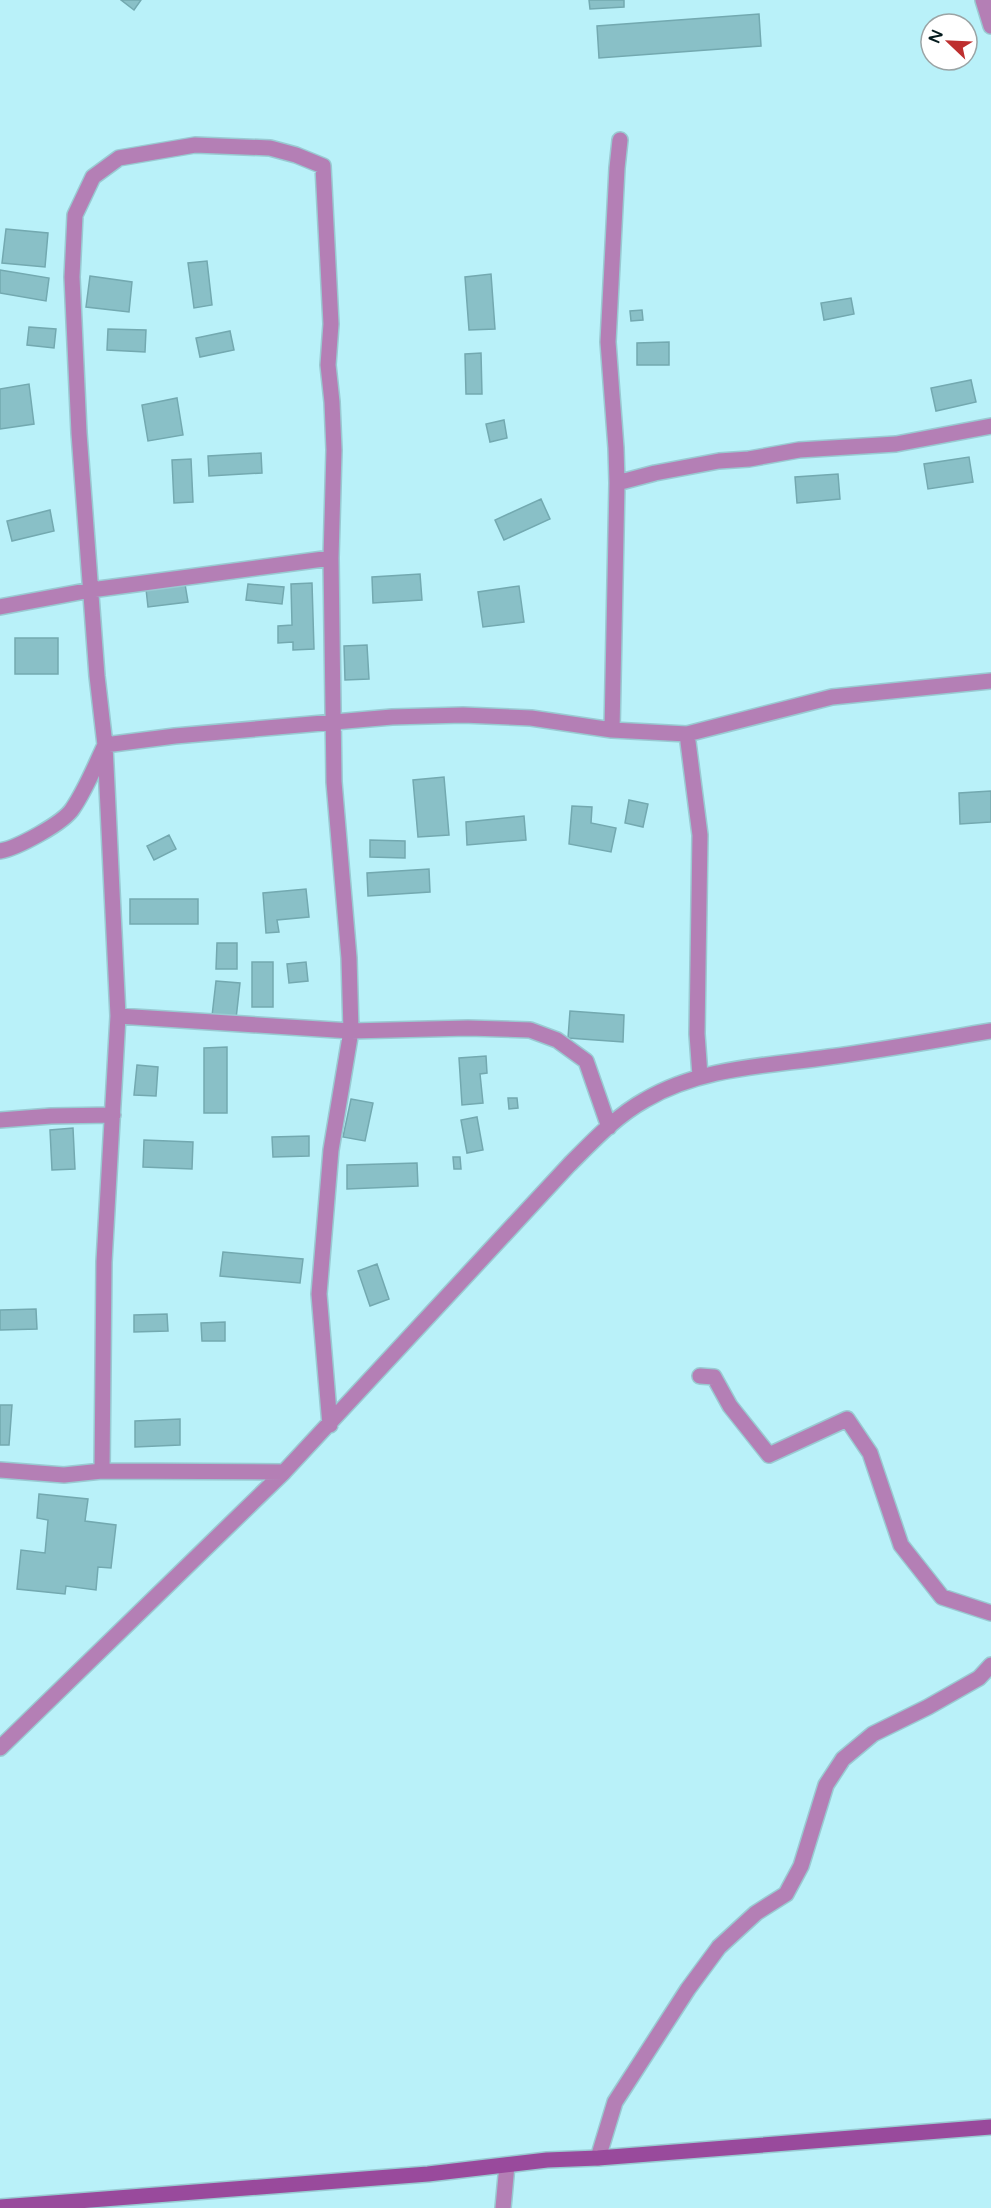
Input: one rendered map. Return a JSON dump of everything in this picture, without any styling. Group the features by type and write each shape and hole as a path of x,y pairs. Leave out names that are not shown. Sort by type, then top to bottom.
{"street":[{"path":"983,0 991,26"},
{"path":"612,730 611,687 617,483 608,342 616,168 620,140"},
{"path":"102,1471 103,1292 118,1016 105,745 97,676 79,433 72,288 75,215 93,177 119,158 195,145 270,148 323,165 331,324 328,365 334,450 331,558 333,782 349,958 351,1031 331,1150 320,1294 330,1425"},
{"path":"617,483 719,461 750,459 799,450 896,444 991,426"},
{"path":"0,607 91,590 331,558"},
{"path":"105,745 186,735 392,717 463,715 531,718 612,730 687,734 832,697 991,681"},
{"path":"687,734 700,834 697,1034 700,1076"},
{"path":"0,851 11,849 34,837 72,811 105,745"},
{"path":"118,1016 351,1031 468,1028 530,1030 557,1040 586,1061 609,1127"},
{"path":"0,1748 330,1425 569,1164 609,1127 645,1100 700,1076 730,1070 867,1052 991,1031"},
{"path":"0,1120 51,1116 113,1116"},
{"path":"700,1376 714,1377 730,1406 769,1455 847,1419 870,1454 902,1545 942,1598 991,1613"},
{"path":"0,1470 64,1475 102,1471 284,1472"},
{"path":"598,2158 615,2102 688,1989 719,1947 756,1913 786,1894 804,1858 826,1785 843,1759 873,1734 928,1707 979,1678 991,1665"},
{"path":"0,2207 428,2174 547,2160 991,2127"},
{"path":"503,2208 507,2165"}],"building":[{"path":"121,0 141,0 134,10"},
{"path":"589,0 624,0 624,7 590,9"},
{"path":"759,14 761,46 599,58 597,26"},
{"path":"6,229 48,233 45,267 2,263"},
{"path":"207,261 212,305 194,308 188,263"},
{"path":"0,270 49,278 46,301 0,293"},
{"path":"491,274 495,329 469,330 465,277"},
{"path":"90,276 132,282 129,312 86,307"},
{"path":"851,298 854,314 824,320 821,303"},
{"path":"642,310 643,320 631,321 630,311"},
{"path":"29,327 56,329 54,348 27,345"},
{"path":"108,329 146,330 145,352 107,350"},
{"path":"230,331 234,350 200,357 196,338"},
{"path":"669,342 669,365 637,365 637,343"},
{"path":"481,353 482,394 466,394 465,354"},
{"path":"971,380 976,402 936,411 931,388"},
{"path":"29,384 34,424 0,429 0,389"},
{"path":"177,398 183,435 148,441 142,405"},
{"path":"504,420 507,438 490,442 486,424"},
{"path":"261,453 262,473 209,476 208,456"},
{"path":"969,457 973,482 928,489 924,464"},
{"path":"191,459 193,502 174,503 172,460"},
{"path":"838,474 840,499 797,503 795,477"},
{"path":"541,499 550,519 504,540 495,520"},
{"path":"50,510 54,531 12,541 7,521"},
{"path":"420,574 422,600 373,603 372,577"},
{"path":"312,583 314,649 293,650 293,642 278,643 278,626 292,625 291,584"},
{"path":"185,584 188,602 148,607 146,589"},
{"path":"248,584 284,587 282,604 246,600"},
{"path":"519,586 524,622 483,627 478,592"},
{"path":"15,638 58,638 58,674 15,674"},
{"path":"367,645 369,679 345,680 344,646"},
{"path":"444,777 449,835 418,837 413,780"},
{"path":"991,791 991,822 960,824 959,793"},
{"path":"629,800 648,804 643,827 625,823"},
{"path":"572,806 592,807 591,823 616,828 611,852 569,844"},
{"path":"524,816 526,840 467,845 466,822"},
{"path":"169,835 176,849 154,860 147,846"},
{"path":"370,840 405,841 405,858 370,857"},
{"path":"429,869 430,892 368,896 367,873"},
{"path":"306,889 309,917 277,920 279,932 266,933 263,893"},
{"path":"130,899 198,899 198,924 130,924"},
{"path":"217,943 237,943 237,969 216,969"},
{"path":"252,962 273,962 273,1007 252,1007"},
{"path":"306,962 308,981 289,983 287,964"},
{"path":"216,981 240,983 236,1019 212,1016"},
{"path":"570,1011 624,1015 623,1042 568,1038"},
{"path":"227,1047 227,1113 204,1113 204,1048"},
{"path":"486,1056 487,1073 480,1074 483,1103 462,1105 459,1058"},
{"path":"137,1065 158,1067 156,1096 134,1095"},
{"path":"508,1098 517,1098 518,1108 509,1109"},
{"path":"351,1099 373,1103 365,1141 343,1137"},
{"path":"477,1117 483,1150 467,1153 461,1120"},
{"path":"73,1128 75,1169 52,1170 50,1130"},
{"path":"309,1136 309,1156 273,1157 272,1137"},
{"path":"144,1140 193,1142 192,1169 143,1167"},
{"path":"453,1157 460,1157 461,1169 454,1169"},
{"path":"417,1163 418,1186 347,1189 347,1165"},
{"path":"223,1252 303,1259 300,1283 220,1276"},
{"path":"377,1264 389,1299 370,1306 358,1271"},
{"path":"36,1309 37,1329 0,1330 0,1310"},
{"path":"167,1314 168,1331 134,1332 134,1315"},
{"path":"225,1322 225,1341 202,1341 201,1323"},
{"path":"0,1405 12,1405 9,1445 0,1445"},
{"path":"180,1419 180,1445 135,1447 135,1421"},
{"path":"39,1494 88,1499 85,1521 116,1525 111,1568 98,1567 96,1590 66,1586 65,1594 17,1589 21,1550 45,1553 48,1520 37,1518"}]}
